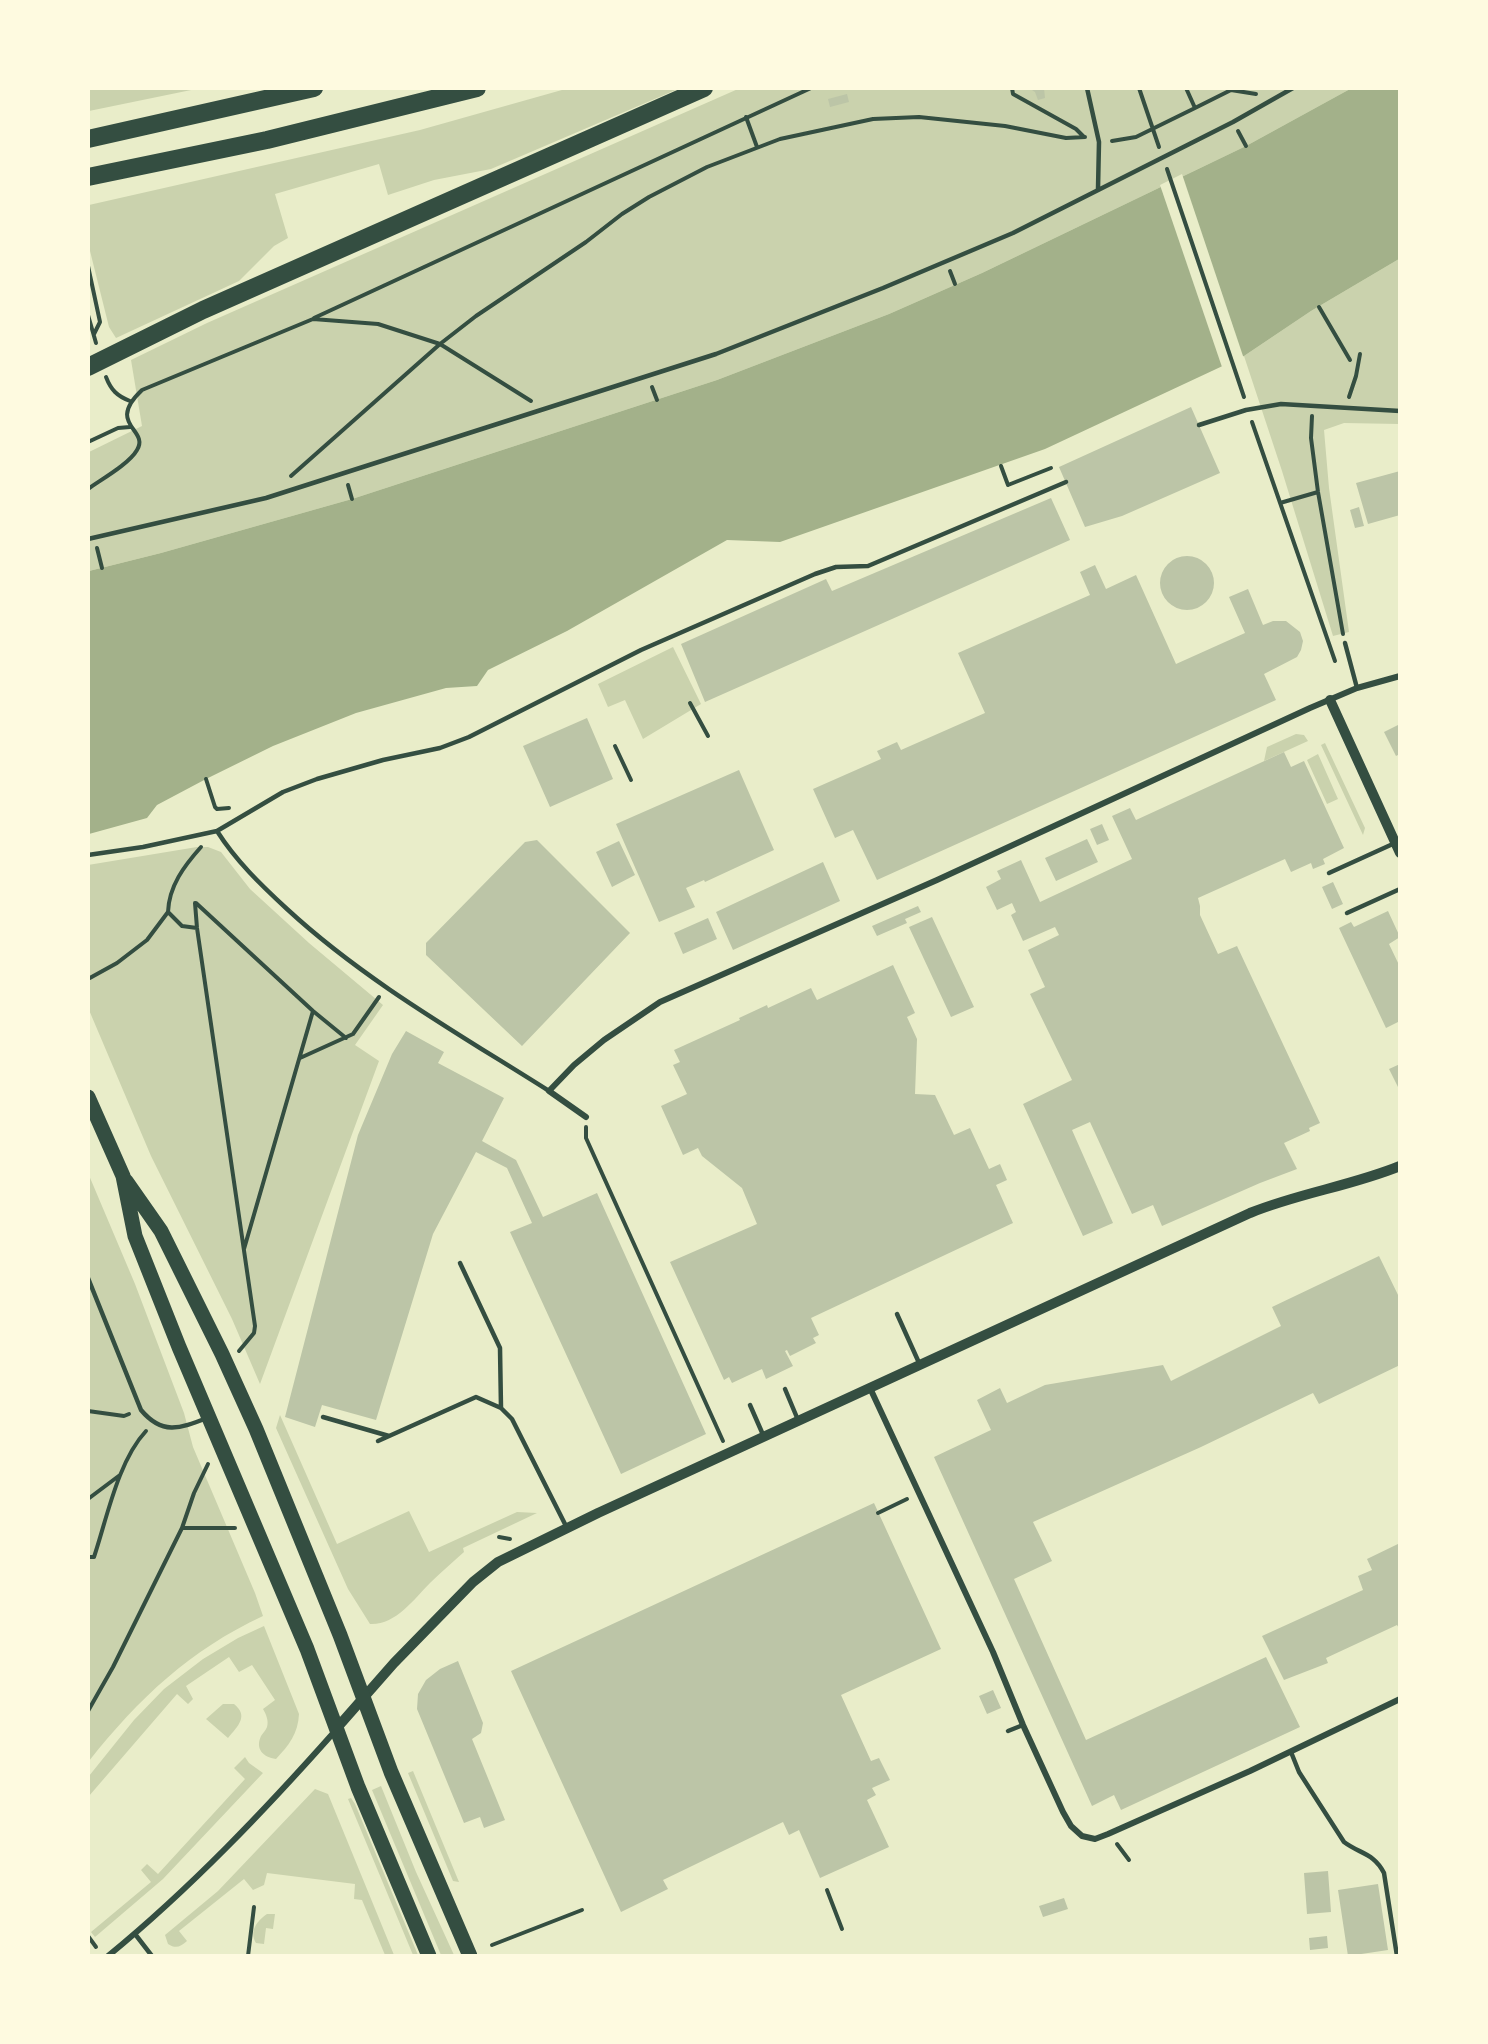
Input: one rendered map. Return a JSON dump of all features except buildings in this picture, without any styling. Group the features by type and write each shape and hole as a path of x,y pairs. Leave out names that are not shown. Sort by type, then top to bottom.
{"highway":[{"path":"88,139 314,88"},
{"path":"88,177 267,140 477,88"},
{"path":"88,367 203,310 704,88"}],"main road":[{"path":"88,1096 123,1176 161,1231 222,1354 266,1452 392,1772 470,1956"},
{"path":"123,1176 135,1236 208,1417 305,1643 336,1730 429,1956"}],"street":[{"path":"586,1117 549,1092 574,1065 604,1040 660,1002 937,880 1357,688 1400,676"},
{"path":"1330,700 1397,848"},
{"path":"108,1956 176,1899 336,1730 363,1696 394,1663 473,1582 498,1562 567,1528 1270,1205 1400,1166"},
{"path":"870,1388 993,1652 1023,1725 1071,1826 1082,1836 1095,1839 1108,1834 1291,1752 1400,1699"}],"lane":[{"path":"1087,88 1098,139 1098,189"},
{"path":"88,539 266,498 716,354 809,318 1013,232 1233,122 1293,88"},
{"path":"1199,425 1264,406 1281,404 1400,411"},
{"path":"88,855 143,847 217,831 283,792 317,779 383,760 440,748 470,737 641,650 815,574 836,567 868,566 1066,482"},
{"path":"1345,643 1357,688"},
{"path":"217,831 230,851 256,881 316,935 386,986 549,1092"},
{"path":"1329,873 1397,848"},
{"path":"1347,913 1400,889"},
{"path":"460,1263 500,1348 501,1408"},
{"path":"88,1278 141,1410 153,1424 166,1428 193,1423 208,1417"},
{"path":"897,1314 920,1365"},
{"path":"785,1389 799,1421"},
{"path":"378,1441 476,1397 501,1408 512,1419 567,1528"},
{"path":"750,1405 764,1437"},
{"path":"323,1417 389,1436"},
{"path":"1008,1731 1023,1725"},
{"path":"1291,1752 1299,1772 1344,1842 1378,1862 1384,1873 1397,1956"},
{"path":"135,1934 152,1956"}],"path":[{"path":"88,489 136,452 141,443 138,434 130,427 127,415 130,401 142,390 313,318 811,88"},
{"path":"1012,88 1013,94 1076,129 1084,137"},
{"path":"1139,88 1162,156"},
{"path":"1186,88 1195,108"},
{"path":"266,498 440,344 476,316 586,242 648,196 707,167 757,147 834,126 873,119 919,117 1005,126 1066,138 1084,137 1118,141 1136,137 1234,88"},
{"path":"746,117 757,147"},
{"path":"1237,129 1246,146"},
{"path":"1166,167 1246,402"},
{"path":"88,266 100,322 94,334"},
{"path":"949,269 955,284"},
{"path":"1319,307 1350,360"},
{"path":"88,315 97,345"},
{"path":"313,318 378,324 440,344 544,410"},
{"path":"1345,409 1356,376 1360,354"},
{"path":"106,376 110,387 118,396 130,401"},
{"path":"651,385 657,400"},
{"path":"1313,406 1311,438 1318,492 1345,643"},
{"path":"1250,413 1346,693"},
{"path":"88,442 118,428 130,427"},
{"path":"1001,466 1008,485 1051,468"},
{"path":"1028,482 1029,476"},
{"path":"346,480 352,499"},
{"path":"1280,503 1318,492"},
{"path":"98,553 102,568"},
{"path":"690,703 708,736"},
{"path":"615,746 631,780"},
{"path":"206,779 213,802"},
{"path":"88,978 117,963 147,940 168,912 168,900 179,875 192,857 217,831"},
{"path":"239,1351 254,1333 255,1326 195,903 313,1011 346,1038"},
{"path":"168,912 182,926 197,928"},
{"path":"300,1058 352,1034 386,986"},
{"path":"243,1251 313,1011"},
{"path":"586,1117 586,1138 719,1432"},
{"path":"88,1411 124,1416 141,1410"},
{"path":"88,1557 94,1557 120,1475 140,1437 153,1424"},
{"path":"88,1711 118,1657 182,1528 194,1493 208,1464"},
{"path":"88,1499 120,1475"},
{"path":"878,1513 910,1498"},
{"path":"182,1528 235,1528"},
{"path":"1108,1834 1130,1860"},
{"path":"826,1890 842,1929"},
{"path":"248,1956 254,1907"},
{"path":"492,1945 582,1910"},
{"path":"88,1936 96,1947"}],"shaded area":[{"path":"89,88 196,88 196,89 89,111"},
{"path":"569,88 678,89 491,169 434,180 388,195 379,164 275,194 288,238 274,246 239,281 116,338 109,327 89,247 89,205 420,130"},
{"path":"738,89 1350,89 1246,146 982,273 889,314 717,380 352,499 89,571 89,452 142,426 131,360 207,323"},
{"path":"1350,89 1399,89 1399,259 1311,311 1244,356 1045,449 780,542 727,540 567,631 488,670 477,686 446,688 356,713 273,746 206,779 157,805 147,818 89,834 89,571 352,499 717,380 889,314 982,273 1246,146"},
{"path":"1399,259 1399,424 1344,423 1324,430 1329,488 1349,632 1333,636 1244,356 1311,311"},
{"path":"673,647 701,704 643,739 625,700 608,707 598,684"},
{"path":"1296,734 1304,735 1308,741 1264,761 1267,747"},
{"path":"1325,743 1365,828 1363,835 1321,745"},
{"path":"1318,754 1338,799 1327,804 1307,760"},
{"path":"208,847 221,852 250,889 309,943 383,1005 355,1045 379,1061 260,1384 232,1319 151,1156 89,1010 88,865"},
{"path":"88,1173 135,1284 184,1413 193,1447 263,1616 212,1644 167,1678 127,1717 89,1761"},
{"path":"280,1415 337,1544 409,1511 429,1552 517,1512 537,1513 463,1548 464,1552 396,1616 370,1624 348,1589 276,1428"},
{"path":"264,1626 299,1714 297,1728 292,1739 276,1759 261,1752 259,1745 261,1736 268,1725 263,1709 275,1700 252,1665 239,1672 229,1657 186,1686 193,1699 188,1704 177,1694 89,1796 89,1776 134,1720 164,1689 203,1659 238,1638"},
{"path":"223,1704 234,1704 241,1713 240,1721 228,1738 206,1719"},
{"path":"245,1757 249,1763 263,1773 163,1879 95,1937 91,1932 151,1882 141,1870 147,1864 158,1874 245,1779 234,1768"},
{"path":"413,1771 459,1882 453,1881 408,1773"},
{"path":"381,1786 416,1872 454,1955 441,1955 372,1790"},
{"path":"315,1789 328,1794 394,1955 385,1955 362,1900 354,1899 355,1884 267,1873 264,1885 253,1890 244,1879 179,1931 187,1941 185,1943 176,1947 168,1944 165,1935 218,1891"},
{"path":"351,1798 418,1955 413,1955 348,1799"},
{"path":"267,1914 275,1914 273,1929 266,1928 264,1944 256,1943 253,1934 255,1927"}],"pier":[{"path":"1182,174 1244,359 1223,370 1160,185"}]}
